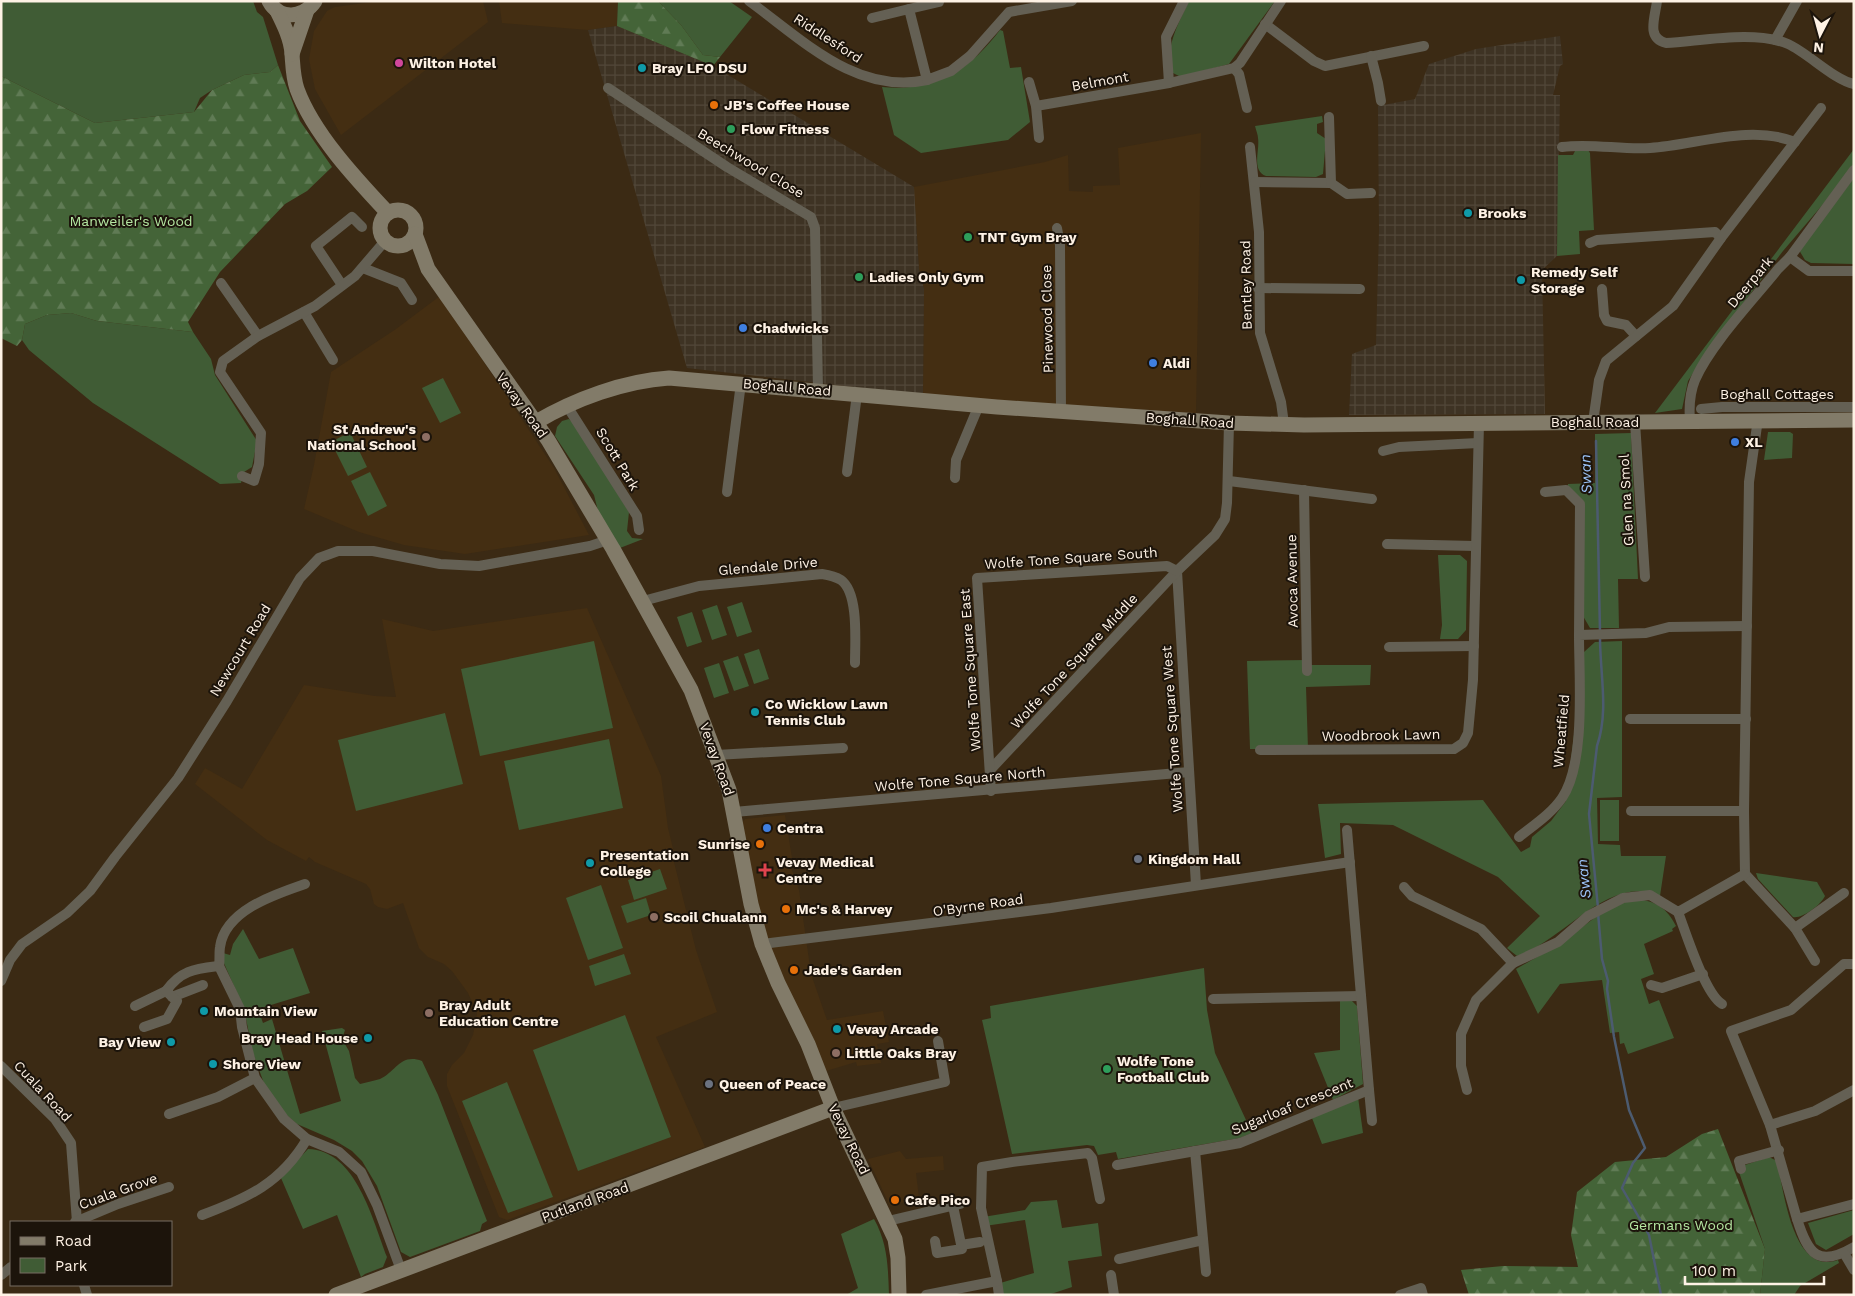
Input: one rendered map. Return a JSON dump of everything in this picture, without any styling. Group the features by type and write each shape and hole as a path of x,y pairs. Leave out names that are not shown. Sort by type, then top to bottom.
{"main road":[{"path":"273,6 293,16 311,6"},
{"path":"273,6 286,28 292,54 293,77 316,124 367,190 388,213 380,225 385,240"},
{"path":"292,54 311,6"},
{"name":"Vevay Road","path":"388,213 401,210 409,213 415,222 415,234 428,269 498,372 536,422 608,540 691,690 729,790 751,904 762,944 778,983 808,1044 833,1108 895,1239 898,1258 898,1295"},
{"path":"402,246 411,240 415,234"},
{"name":"Vevay Road","path":"385,240 394,246 402,246 428,269"},
{"name":"Boghall Road","path":"536,422 567,406 631,384 656,379 741,383 979,406 1229,423 1635,422 1758,419 1788,414 1854,420"},
{"name":"Putland Road","path":"336,1295 833,1108"}],"street":[{"name":"Riddlesford","path":"749,1 843,68 864,77 890,83 909,83 927,80 951,71 970,56 1008,6 1072,1"},
{"path":"1169,83 1166,38 1184,1"},
{"path":"1247,108 1239,74 1234,68 1240,63 1281,1"},
{"path":"1657,1 1653,30 1654,37 1658,41 1666,43 1751,38 1775,40 1790,45 1854,84"},
{"path":"1775,40 1797,1"},
{"path":"872,18 940,2"},
{"path":"909,10 927,80"},
{"path":"1265,24 1314,61 1325,66 1424,46"},
{"path":"1371,56 1381,101"},
{"name":"Belmont","path":"1036,106 1169,83 1234,68"},
{"path":"1029,82 1036,106 1040,138"},
{"name":"Beechwood Close","path":"608,88 727,167 811,217 814,228 818,390"},
{"path":"1593,422 1603,366 1606,361 1673,306 1821,108"},
{"path":"1329,117 1330,183"},
{"path":"1562,146 1582,144 1649,148 1733,137 1781,136 1795,142"},
{"name":"Bentley Road","path":"1250,147 1259,232 1258,288 1260,334 1284,411 1284,424"},
{"name":"Deerpark","path":"1690,421 1690,400 1695,380 1712,351 1772,276 1790,258 1854,170"},
{"path":"1254,182 1330,183 1347,194 1371,193"},
{"path":"342,285 316,246 352,217 362,227"},
{"name":"Pinewood Close","path":"1057,228 1060,244 1061,411"},
{"path":"1590,242 1692,232 1715,232 1722,238"},
{"path":"242,476 254,481 259,464 261,433 220,372 223,361 258,336 304,312 342,285 363,268 385,240"},
{"path":"1790,258 1809,271 1854,271"},
{"path":"363,268 401,283 412,300"},
{"path":"221,283 258,336"},
{"path":"1258,288 1360,289"},
{"path":"1602,289 1604,315 1607,321 1626,326 1636,336"},
{"path":"304,312 333,360"},
{"path":"727,492 741,383"},
{"path":"847,472 857,394"},
{"name":"Scott Park","path":"567,406 637,516 639,530"},
{"path":"956,478 956,460 979,406"},
{"name":"Boghall Cottages","path":"1701,409 1722,407 1788,414 1854,407"},
{"path":"1758,419 1750,482 1744,812 1745,874 1795,928 1815,961"},
{"name":"Glen na Smol","path":"1635,422 1645,578"},
{"path":"1176,571 1215,535 1225,519 1229,481 1229,423"},
{"name":"Woodbrook Lawn","path":"1260,750 1454,749 1463,742 1468,733 1474,646 1479,423"},
{"path":"1383,451 1399,447 1478,443"},
{"path":"1229,481 1372,499"},
{"name":"Avoca Avenue","path":"1304,490 1307,672"},
{"name":"Wheatfield","path":"1519,837 1543,818 1562,798 1574,770 1579,724 1580,504 1566,490 1545,492"},
{"name":"Newcourt Road","path":"1,981 10,960 22,944 67,913 90,891 114,857 178,778 227,701 300,578 319,558 338,551 373,551 440,564 480,566 590,546 608,540"},
{"path":"1388,544 1475,546"},
{"name":"Wolfe Tone Square South","path":"977,578 1167,566 1176,571"},
{"name":"Wolfe Tone Square Middle","path":"991,769 1176,571"},
{"name":"Wolfe Tone Square West","path":"1176,571 1196,885"},
{"name":"Glendale Drive","path":"643,601 699,586 822,574 840,580 849,588 855,622 856,663"},
{"name":"Wolfe Tone Square East","path":"977,578 991,790"},
{"path":"1579,635 1646,633 1669,627 1747,626"},
{"path":"1389,647 1474,646"},
{"path":"1630,719 1746,719"},
{"path":"716,755 843,748"},
{"name":"Wolfe Tone Square North","path":"734,812 1189,772"},
{"path":"1631,811 1744,812"},
{"name":"Sugarloaf Crescent","path":"1348,830 1372,1121"},
{"path":"1196,885 1350,862"},
{"path":"1678,912 1745,874"},
{"path":"305,884 261,900 242,913 227,930 220,945 219,966 240,1009 242,1027 256,1078 284,1119 306,1139 339,1152 361,1172 377,1205 401,1270"},
{"name":"O'Byrne Road","path":"762,944 942,924 1196,885"},
{"path":"1404,887 1412,896 1480,929 1513,963"},
{"path":"1795,928 1844,893"},
{"path":"1467,1090 1461,1066 1461,1034 1476,1000 1513,963 1558,942 1588,916 1623,898 1650,895 1678,912 1702,974 1714,998 1722,1004"},
{"path":"1854,964 1844,964 1791,1010 1731,1031 1770,1125 1805,1243 1815,1255 1827,1258 1844,1253 1854,1247"},
{"path":"169,994 174,979 184,973 219,966"},
{"path":"1651,985 1662,988 1702,974"},
{"path":"135,1006 169,994 203,986"},
{"path":"144,1027 167,1019 176,1002 169,994"},
{"path":"1212,999 1361,996"},
{"path":"833,1108 945,1082 938,1041"},
{"name":"Cuala Road","path":"1,1066 55,1120 72,1143 76,1221"},
{"path":"170,1114 218,1096 256,1078"},
{"name":"Sugarloaf Crescent","path":"1117,1165 1240,1143 1369,1090"},
{"path":"1770,1125 1815,1111 1854,1090"},
{"path":"202,1215 239,1201 272,1181 295,1160 306,1139"},
{"path":"1741,1169 1739,1162 1778,1150"},
{"path":"1195,1151 1206,1272"},
{"path":"999,1295 982,1208 982,1167 1088,1153 1092,1158 1100,1199"},
{"name":"Cuala Grove","path":"78,1221 118,1204 169,1187"},
{"path":"1797,1219 1854,1204"},
{"path":"888,1221 956,1205 962,1249 936,1253 935,1242"},
{"path":"1119,1259 1203,1240"},
{"path":"962,1245 980,1242"},
{"path":"1844,1253 1854,1270"},
{"path":"1111,1275 1114,1295"},
{"path":"926,1295 997,1281"},
{"path":"1400,1295 1422,1288 1423,1295"}],"shaded area":[{"path":"379,1 483,1 488,22 341,135 315,89 309,59 314,31 327,11 335,7"},
{"path":"499,1 618,1 617,26 588,30 502,23"},
{"path":"617,26 713,66 914,187 919,269 924,289 923,395 687,368 588,30"},
{"path":"1560,36 1563,64 1560,66 1553,95 1560,95 1557,256 1542,270 1545,414 1349,415 1352,354 1376,345 1379,230 1378,106 1415,99 1429,64 1476,49"},
{"path":"1201,133 1196,413 923,395 924,289 919,269 914,187 1045,162 1068,155 1069,191 1093,192 1093,186 1120,185 1118,148"},
{"name":"St Andrew's National School","path":"440,296 554,468 589,535 465,554 404,545 359,532 304,509 331,372 396,329"},
{"name":"Presentation College","path":"587,608 661,776 668,828 676,861 674,862 696,950 717,1012 656,1037 705,1147 507,1220 499,1217 447,1086 447,1074 452,1065 464,1053 473,1035 477,1013 468,993 452,971 444,964 428,957 419,948 403,903 387,909 378,907 374,904 370,889 366,884 315,862 309,857 306,861 267,840 195,784 205,768 242,789 304,685 375,696 396,697 382,619 433,631"},
{"path":"785,815 792,858 788,859 799,890 811,974 827,1020 883,1011 889,1042 877,1044 881,1063 857,1066 856,1062 826,1071 800,1018 764,931 742,823 745,819"},
{"path":"900,1151 906,1159 943,1156 944,1170 916,1173 919,1198 890,1206 868,1159"}],"green space":[{"path":"1,1 253,1 257,12 263,17 278,65 270,72 244,75 212,90 200,98 194,112 95,123 1,76"},
{"path":"618,1 658,1 681,25 703,55 720,57 713,66 617,26"},
{"path":"658,1 729,1 752,17 720,57 703,55 681,25"},
{"path":"1189,1 1275,1 1229,64 1181,77 1173,73 1170,64 1171,45"},
{"path":"1000,30 1003,31 1010,68 1021,67 1030,122 1008,140 921,153 894,135 882,87 901,88 918,86 949,76 976,57"},
{"name":"Manweiler's Wood","path":"278,65 300,121 332,167 307,191 285,204 220,272 188,322 193,332 97,321 71,313 47,315 25,324 22,340 17,346 1,338 1,76 95,123 194,112 212,90 244,75 270,72"},
{"path":"1322,116 1323,122 1317,124 1317,133 1326,139 1323,174 1316,177 1266,176 1261,173 1257,165 1258,138 1255,126"},
{"path":"1576,149 1588,150 1590,153 1594,230 1579,231 1580,254 1557,256 1558,155 1573,155"},
{"path":"1854,149 1854,168 1783,251 1709,348 1688,381 1682,409 1655,413"},
{"path":"1854,178 1854,264 1811,263 1805,260 1799,250"},
{"path":"71,313 97,321 193,332 211,359 215,375 257,441 252,467 244,472 241,483 220,484 93,403 29,350 22,340 25,324 47,315"},
{"path":"443,378 461,413 440,423 422,388"},
{"path":"569,419 575,425 629,512 627,531 632,538 643,539 620,548 599,515 594,495 555,436 557,427 562,421"},
{"path":"350,432 367,467 348,476 331,442"},
{"path":"1768,432 1790,432 1793,434 1792,458 1764,460"},
{"path":"1631,433 1638,579 1618,579 1619,628 1590,628 1583,616 1579,497 1568,487 1568,484 1595,483 1595,434"},
{"path":"370,472 387,506 368,516 351,481"},
{"path":"1438,555 1460,555 1467,561 1466,630 1458,639 1440,639 1442,625"},
{"path":"742,602 752,632 737,637 727,607"},
{"path":"717,605 727,635 712,640 702,610"},
{"path":"692,612 702,642 687,647 677,617"},
{"path":"594,641 613,728 480,756 461,669"},
{"path":"1622,641 1622,797 1597,798 1598,844 1620,845 1621,856 1666,856 1660,896 1641,891 1622,894 1604,901 1534,948 1517,956 1507,948 1540,916 1498,877 1393,825 1340,823 1341,854 1325,858 1318,804 1483,800 1521,852 1530,847 1532,837 1551,821 1566,801 1584,652 1595,642"},
{"path":"759,649 769,679 754,684 744,654"},
{"path":"738,656 749,686 734,691 723,661"},
{"path":"1307,660 1307,665 1371,665 1370,685 1306,687 1308,749 1250,749 1247,661"},
{"path":"719,663 729,693 714,698 704,668"},
{"path":"445,713 463,784 356,811 338,740"},
{"path":"609,739 623,808 519,830 504,761"},
{"path":"1600,800 1619,800 1619,841 1600,841"},
{"path":"660,869 667,889 634,900 628,880"},
{"path":"1756,873 1817,882 1825,896 1811,911 1801,916 1793,917 1758,879"},
{"path":"601,885 623,948 588,960 566,898"},
{"path":"646,898 651,915 627,923 621,906"},
{"path":"1636,899 1660,906 1669,914 1676,926 1672,929 1673,931 1644,944 1654,974 1641,979 1649,1004 1659,1000 1674,1038 1628,1054 1624,1043 1620,1044 1619,1032 1610,1033 1602,980 1560,984 1538,1014 1516,969 1556,946 1611,906"},
{"path":"243,929 259,959 293,948 310,993 258,1009 263,1023 272,1019 300,1114 341,1101 322,1031 342,1028 345,1030 342,1039 349,1051 355,1078 360,1084 380,1079 408,1059 422,1061 438,1095 487,1221 482,1224 480,1231 410,1257 401,1252 377,1186 362,1161 352,1151 334,1140 297,1124 282,1111 265,1086 253,1053 244,1009 223,961 223,953 230,955 233,944"},
{"path":"624,954 631,974 595,986 589,966"},
{"name":"Wolfe Tone Football Club","path":"1204,968 1207,1010 1215,1053 1252,1133 1240,1138 1118,1159 1116,1152 1098,1155 1094,1146 1087,1145 1012,1154 982,1020 991,1018 990,1006"},
{"path":"1340,1000 1351,1000 1357,1006 1363,1084 1333,1100 1314,1053 1340,1050"},
{"path":"625,1015 671,1137 578,1171 533,1050"},
{"path":"507,1082 553,1197 508,1213 462,1101"},
{"path":"1358,1097 1363,1133 1322,1144 1312,1118"},
{"name":"Germans Wood","path":"1718,1129 1765,1249 1760,1295 1469,1295 1461,1270 1503,1266 1578,1267 1571,1235 1577,1192 1615,1162 1666,1157 1702,1134"},
{"path":"308,1149 325,1152 339,1161 350,1174 369,1207 387,1257 383,1267 361,1277 337,1215 303,1229 281,1178"},
{"path":"1769,1157 1777,1161 1793,1228 1801,1244 1810,1256 1823,1262 1838,1260 1839,1263 1800,1286 1794,1295 1760,1295 1765,1249 1739,1172 1745,1165"},
{"path":"1057,1200 1062,1228 1098,1223 1102,1256 1068,1261 1072,1287 1048,1295 999,1295 997,1284 1034,1273 1025,1220 985,1226 983,1217 1025,1210 1031,1202"},
{"path":"1854,1210 1854,1234 1826,1250 1816,1244 1808,1223"},
{"path":"874,1219 885,1247 889,1295 846,1295 858,1288 841,1234"}],"waterway":[{"name":"Swan","path":"1596,441 1600,632"},
{"name":"Swan","path":"1598,908 1589,814 1597,746 1603,719 1600,638"},
{"name":"Swan","path":"1598,913 1602,959 1608,981 1607,989 1614,1037 1629,1110 1645,1148 1633,1163 1622,1188 1649,1235 1661,1295"}],"place":[{"name":"Wilton Hotel","path":"399,63"},
{"name":"Bray LFO DSU","path":"642,68"},
{"name":"JB's Coffee House","path":"714,105"},
{"name":"Flow Fitness","path":"731,129"},
{"name":"Brooks","path":"1468,213"},
{"name":"TNT Gym Bray","path":"968,237"},
{"name":"Ladies Only Gym","path":"859,277"},
{"name":"Remedy Self Storage","path":"1521,280"},
{"name":"Chadwicks","path":"743,328"},
{"name":"Aldi","path":"1153,363"},
{"name":"St Andrew's National School","path":"426,437"},
{"name":"XL","path":"1735,442"},
{"name":"Co Wicklow Lawn Tennis Club","path":"755,712"},
{"name":"Centra","path":"767,828"},
{"name":"Sunrise","path":"760,844"},
{"name":"Kingdom Hall","path":"1138,859"},
{"name":"Presentation College","path":"590,863"},
{"name":"Vevay Medical Centre","path":"765,870"},
{"name":"Mc's & Harvey","path":"786,909"},
{"name":"Scoil Chualann","path":"654,917"},
{"name":"Jade's Garden","path":"794,970"},
{"name":"Mountain View","path":"204,1011"},
{"name":"Bray Adult Education Centre","path":"429,1013"},
{"name":"Vevay Arcade","path":"837,1029"},
{"name":"Bray Head House","path":"368,1038"},
{"name":"Bay View","path":"171,1042"},
{"name":"Little Oaks Bray","path":"836,1053"},
{"name":"Shore View","path":"213,1064"},
{"name":"Wolfe Tone Football Club","path":"1107,1069"},
{"name":"Queen of Peace","path":"709,1084"},
{"name":"Cafe Pico","path":"895,1200"}]}
